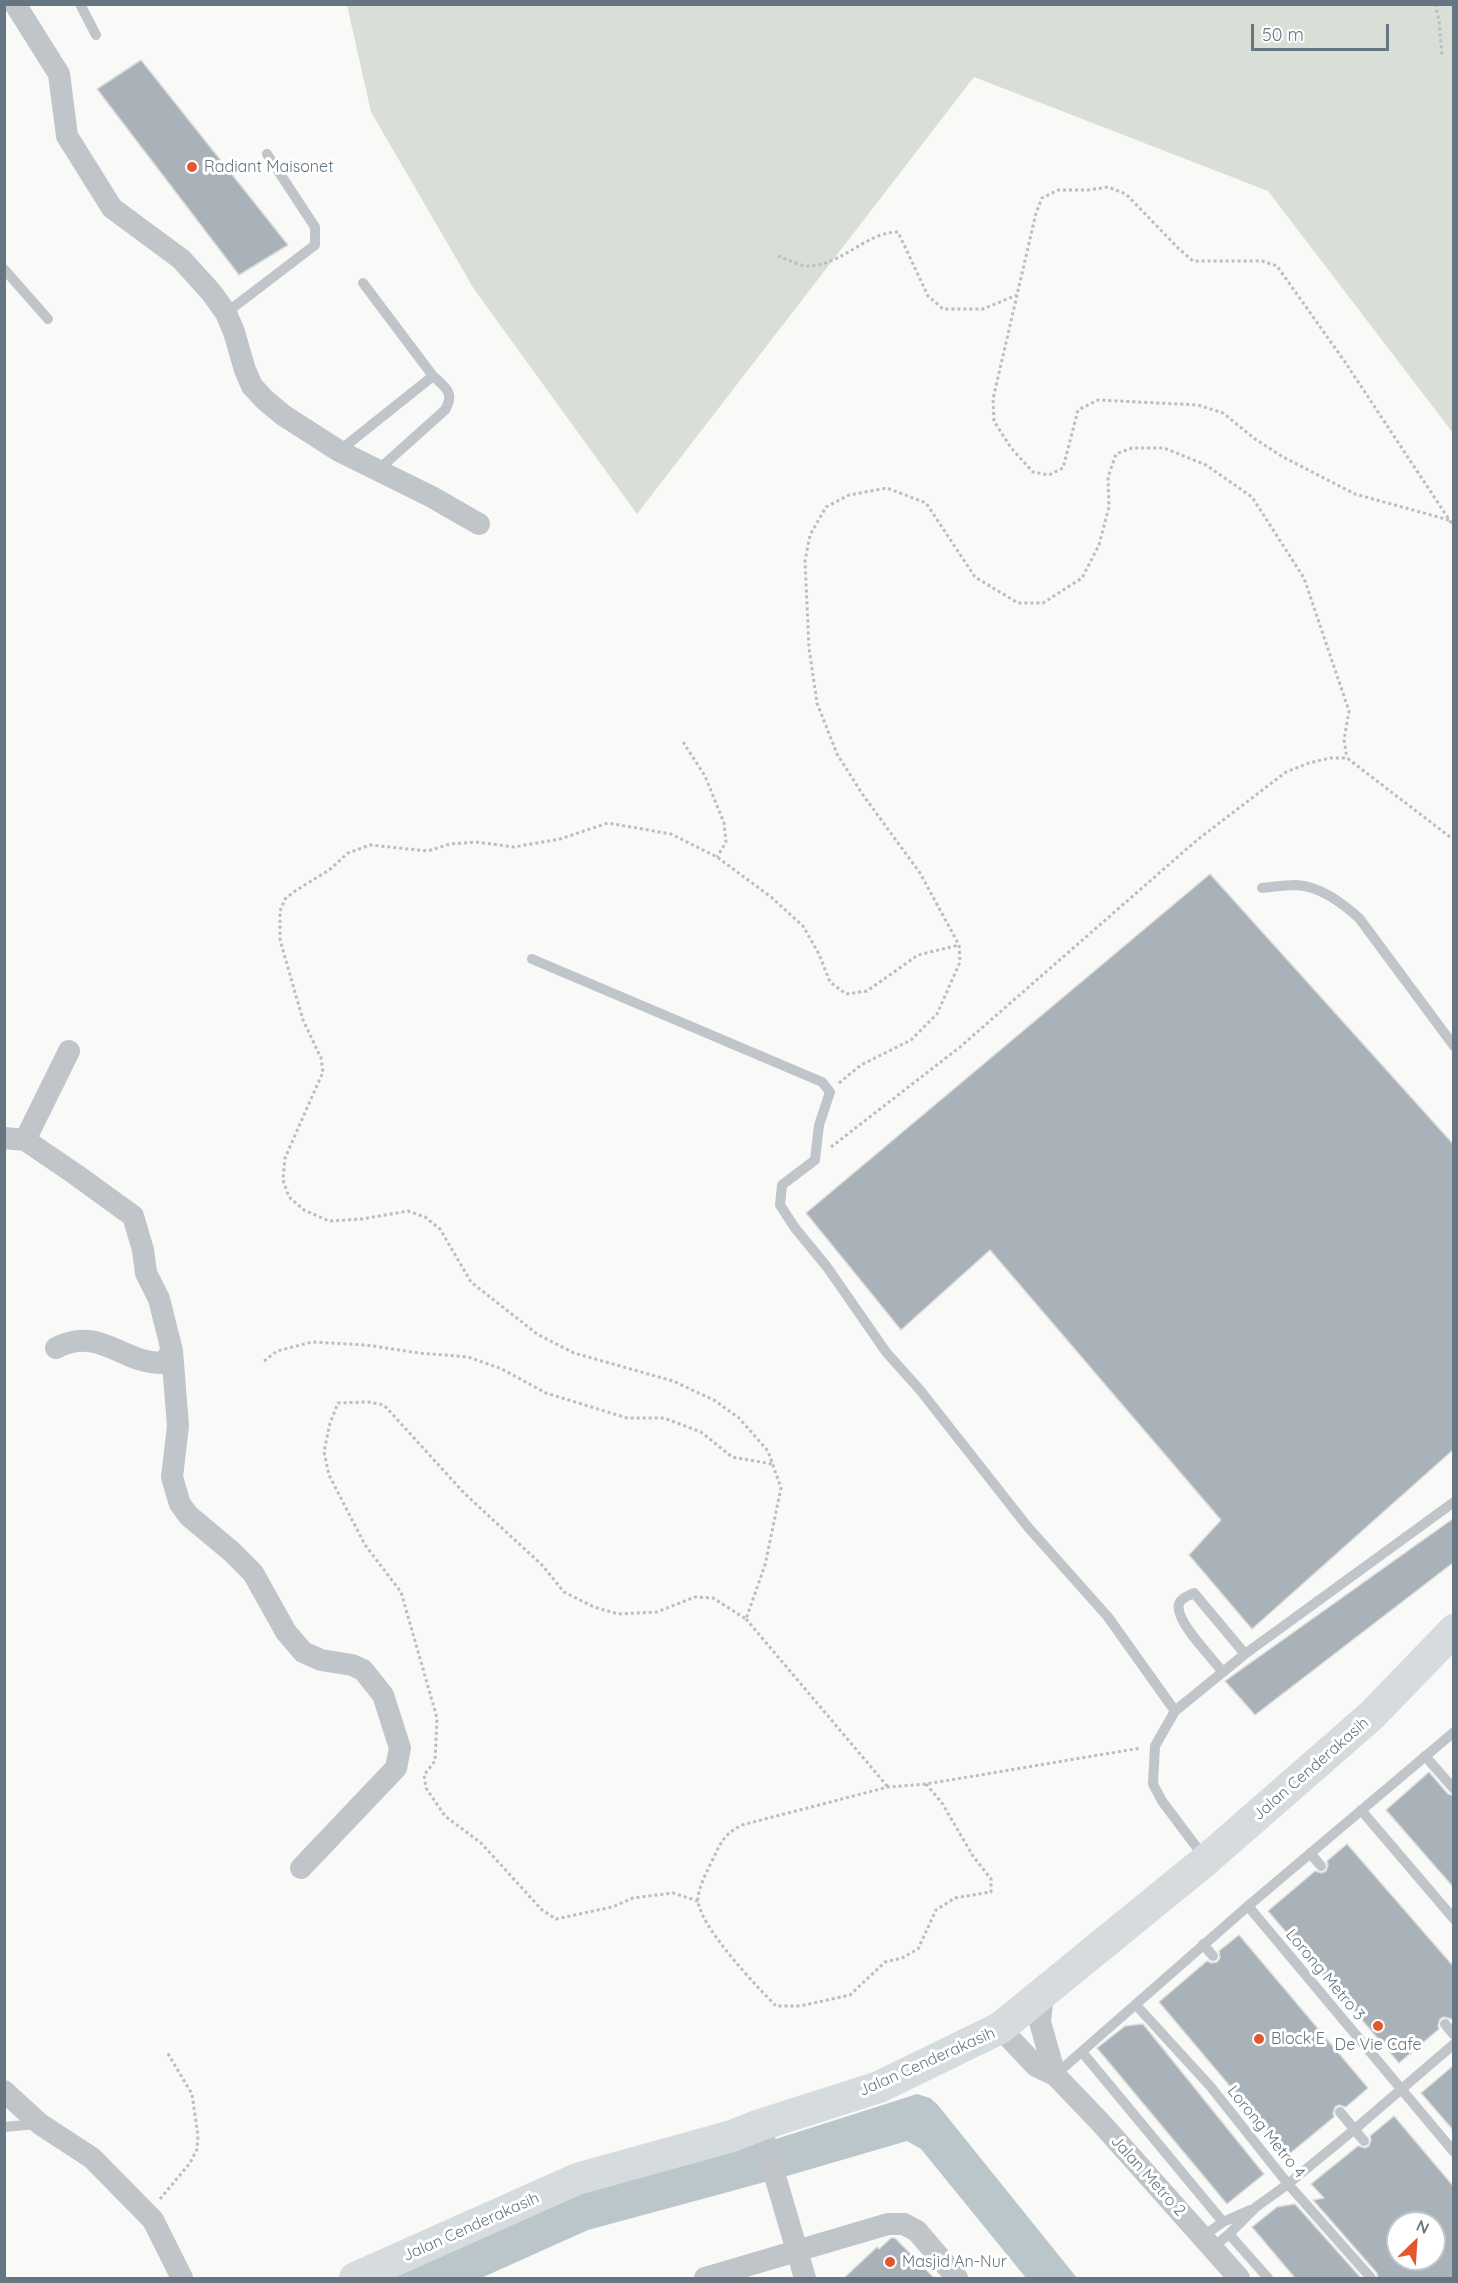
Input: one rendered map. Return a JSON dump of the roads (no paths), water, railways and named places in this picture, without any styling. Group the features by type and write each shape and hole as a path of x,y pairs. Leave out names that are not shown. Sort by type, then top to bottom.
{"street":[{"path":"15,4 59,74 67,136 112,208 181,259 211,292 226,313 252,386 283,415 339,451 432,497 479,524"},
{"path":"69,1051 15,1139 75,1174 133,1216 143,1250 146,1273 159,1299 172,1351 178,1426 172,1477 180,1504 189,1516 232,1552 252,1573 286,1632 303,1652 321,1660 352,1665 363,1670 383,1695 400,1748 396,1768 301,1868"},
{"path":"56,1348 69,1341 81,1339 116,1348 148,1363 163,1363 172,1351"},
{"name":"Jalan Cenderakasih","path":"355,2278 577,2179 732,2136 762,2131 879,2087 1000,2028 1206,1860 1372,1715 1454,1630"},
{"path":"1372,1715 1454,1658"},
{"name":"Jalan Metro 2","path":"1043,1993 1040,2022 1055,2075"},
{"name":"Jalan Metro 2","path":"1000,2028 1036,2066 1055,2075 1215,2240 1239,2278"},
{"path":"4,2091 40,2124 92,2158 153,2220 182,2278"},
{"path":"762,2131 805,2278"},
{"path":"705,2278 888,2224 904,2224 917,2231 957,2278"}],"lane":[{"path":"80,4 96,35"},
{"path":"226,313 315,245 315,227 267,154"},
{"path":"4,269 48,319"},
{"path":"363,283 449,394 450,401 445,410 377,470"},
{"path":"339,451 433,376"},
{"path":"1262,888 1298,885 1325,894 1343,904 1359,918 1454,1046"},
{"path":"531,959 822,1082 830,1092 819,1125 815,1160 782,1185 780,1204 886,1352 920,1390 1027,1526 1108,1617 1175,1711"},
{"path":"1206,1860 1162,1801 1153,1784 1155,1746 1175,1711 1245,1654 1454,1502"},
{"path":"1223,1672 1180,1619 1178,1605 1183,1597 1194,1593 1245,1654"},
{"path":"1055,2075 1203,1944 1454,1732"},
{"path":"1425,1756 1454,1789"},
{"path":"1361,1810 1454,1919"},
{"path":"1310,1853 1321,1866"},
{"name":"Lorong Metro 3","path":"1248,1906 1454,2152"},
{"path":"1203,1944 1213,1956"},
{"name":"Lorong Metro 4","path":"1136,2005 1210,2086 1288,2184 1371,2278"},
{"path":"1445,2024 1454,2035"},
{"path":"1215,2240 1288,2184 1454,2044"},
{"path":"1082,2052 1223,2222"},
{"path":"1340,2112 1364,2141"},
{"path":"4,2127 40,2124"},
{"path":"1215,2240 1223,2222 1256,2207"},
{"path":"1215,2240 1268,2278"}],"place":[{"name":"Radiant Maisonet","path":"192,167"},
{"name":"De Vie Cafe","path":"1378,2026"},
{"name":"Block E","path":"1259,2039"},
{"name":"Masjid An-Nur","path":"890,2262"}]}
